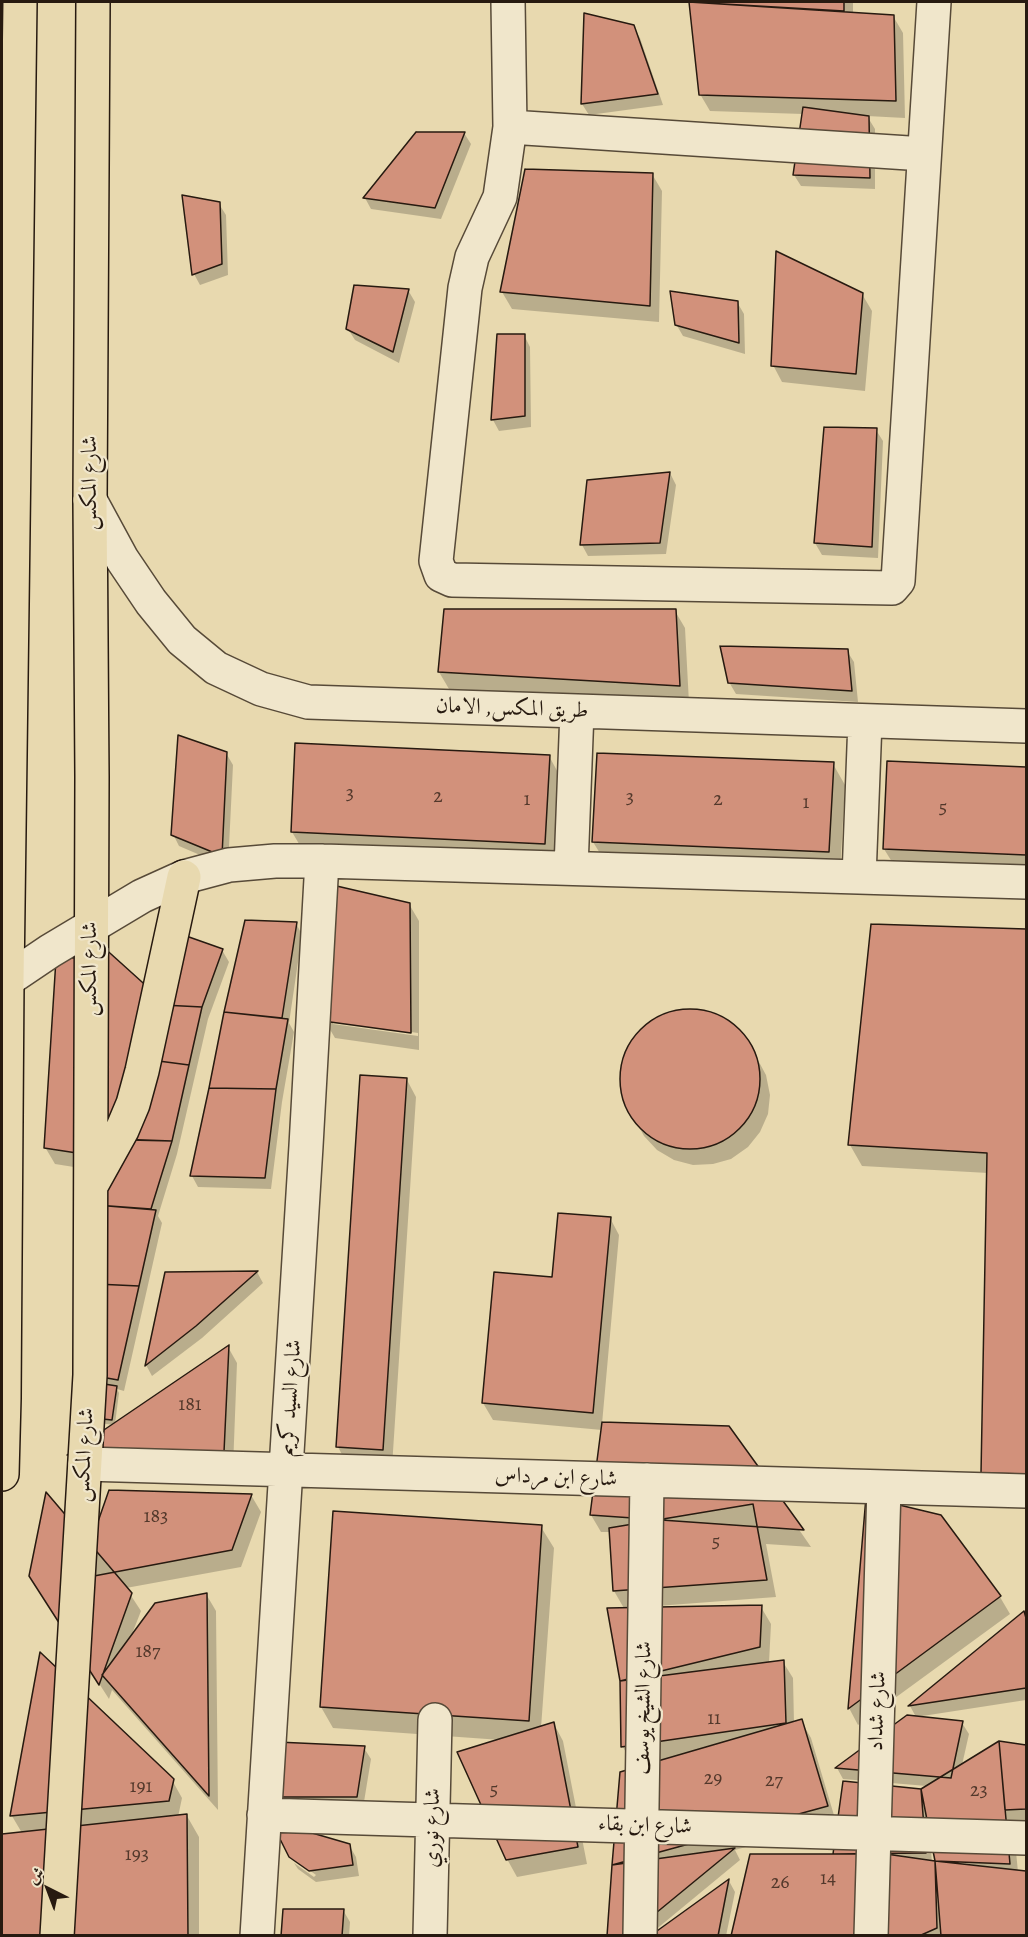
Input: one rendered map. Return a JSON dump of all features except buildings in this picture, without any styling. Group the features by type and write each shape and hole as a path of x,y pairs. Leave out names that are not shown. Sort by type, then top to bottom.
{"main road":[{"path":"2,1474 20,2"},
{"name":"شارع المكس","path":"57,1935 90,1375 92,925 90,500 93,2"},
{"path":"90,1188 122,1130 133,1104 184,877"}],"street":[{"path":"508,2 510,127 500,197 472,257 465,288 436,561 441,575 452,580 892,588 898,581 934,2"},
{"path":"510,127 924,154"},
{"name":"طريق المكس, الامان","path":"90,500 122,559 151,602 182,640 216,668 261,689 308,702 1026,726"},
{"path":"571,868 577,711"},
{"path":"859,877 865,721"},
{"path":"7,980 142,896 184,877 229,865 275,861 322,861 1026,882"},
{"name":"شارع السيد كريم","path":"256,1935 322,861"},
{"name":"شارع ابن مرداس","path":"85,1464 1026,1491"},
{"name":"شارع الشيخ يوسف","path":"640,1935 647,1480"},
{"name":"شارع شداد","path":"871,1935 884,1487"},
{"name":"شارع نوري","path":"430,1935 435,1720"},
{"name":"شارع ابن بقاء","path":"264,1815 1026,1838"}]}
